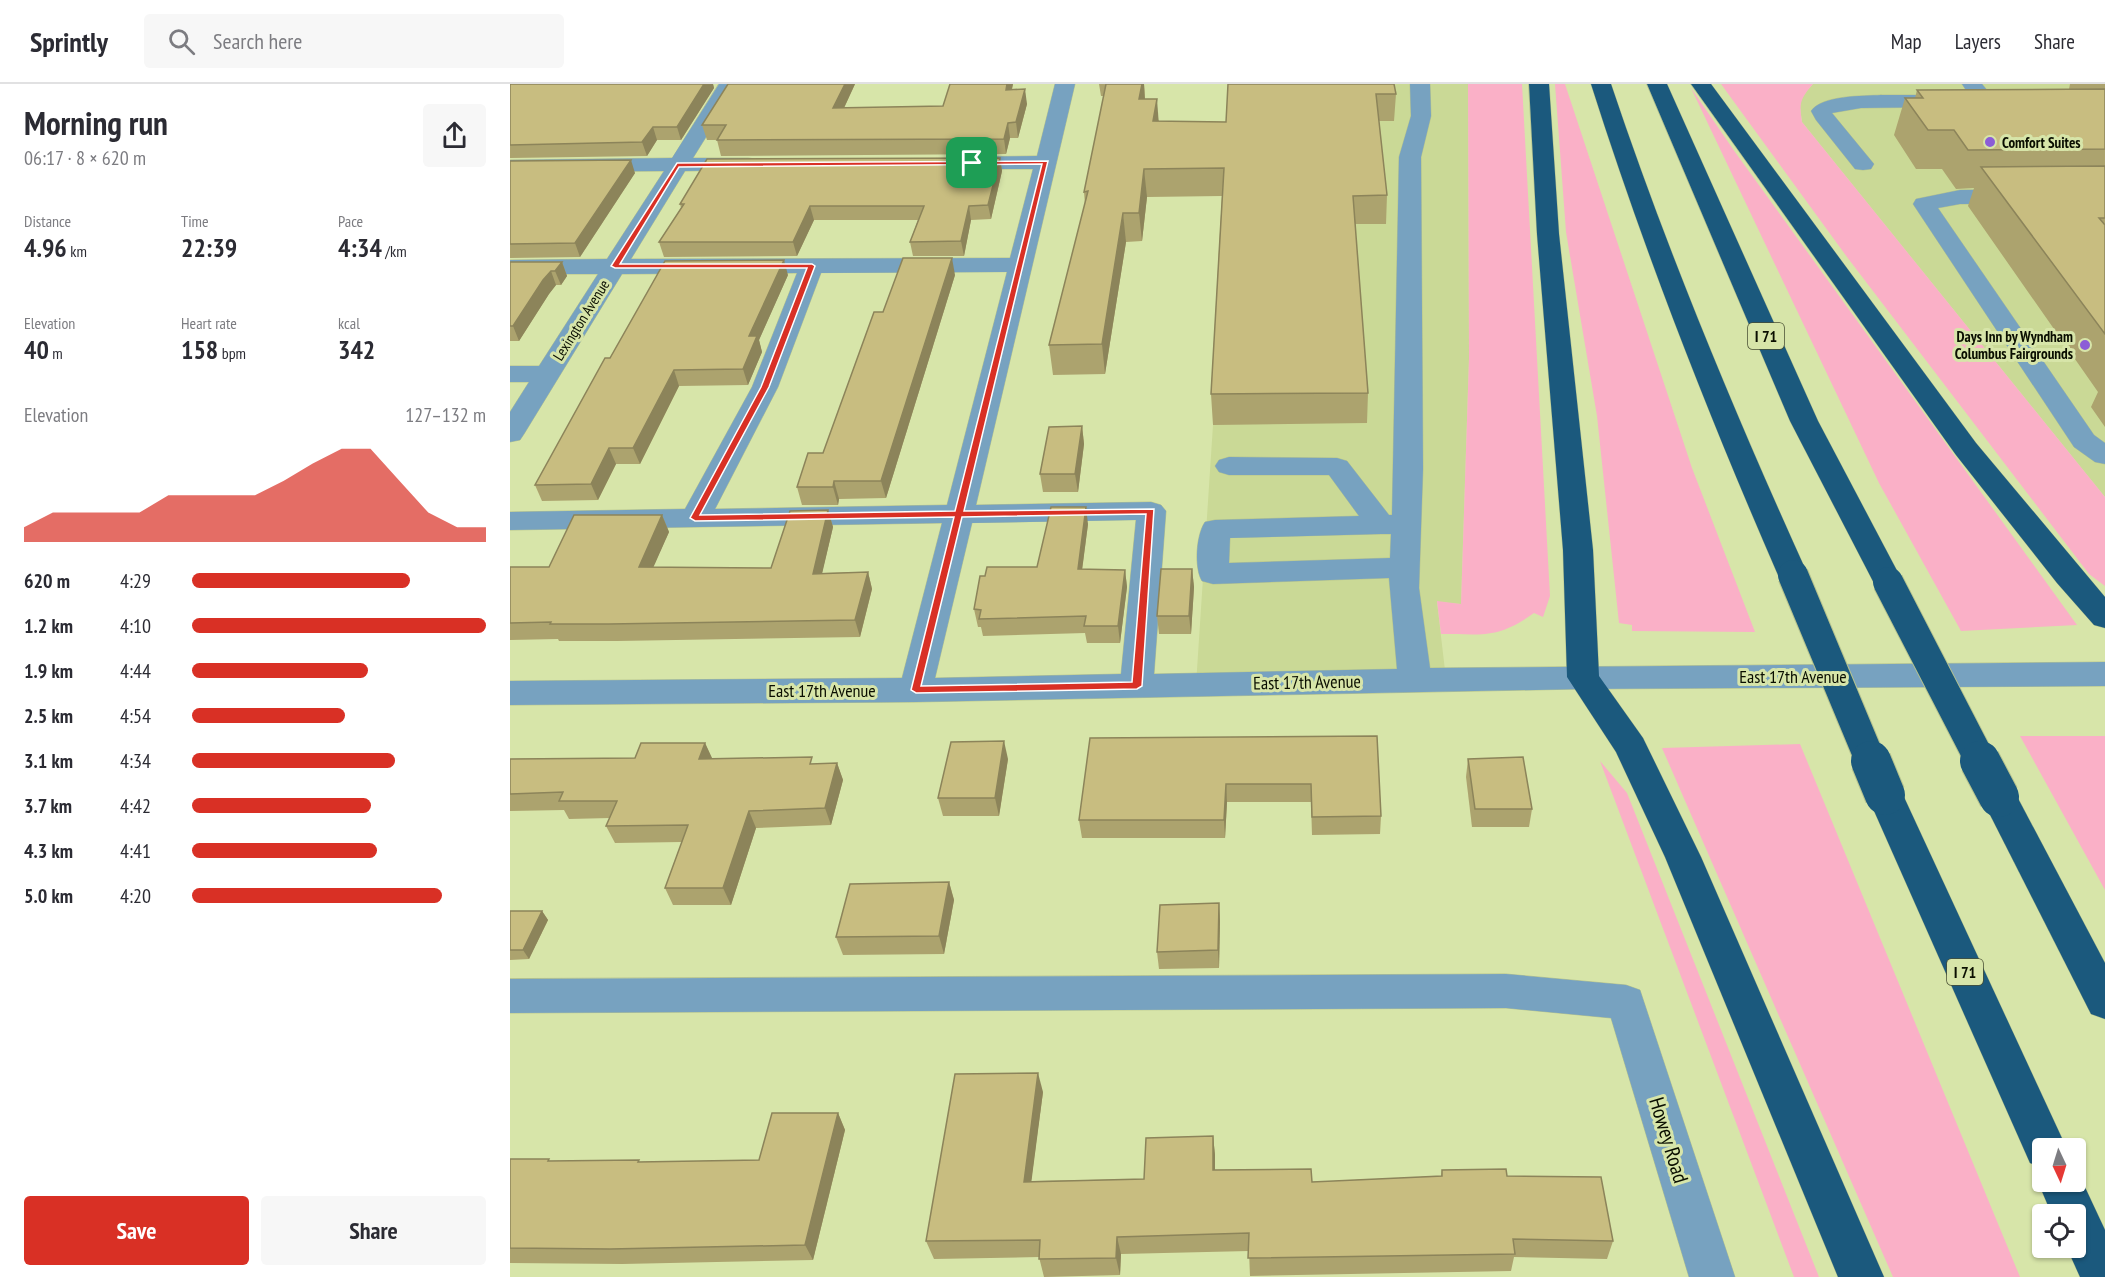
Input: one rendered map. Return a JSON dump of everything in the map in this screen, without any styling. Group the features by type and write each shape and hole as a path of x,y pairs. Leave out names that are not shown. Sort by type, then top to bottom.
{"highway":[{"path":"1539,84 1548,234 1578,550 1583,677 1631,747 1683,857 1861,1277"},
{"name":"I 71","path":"1601,84 1619,139 1727,426 1793,575 1885,795 2040,1138"},
{"name":"I 71","path":"1657,84 1804,422 2105,1002"},
{"path":"1701,84 1966,450 2068,576 2105,617"},
{"path":"2086,1239 2103,1277"}],"street":[{"name":"Lexington Avenue","path":"510,434 729,84"},
{"path":"916,690 1065,84"},
{"path":"1415,680 1404,588 1405,567 1394,525 1409,469 1410,157 1421,116 1420,84"},
{"path":"1972,84 1986,101"},
{"path":"1863,164 1823,116 1821,111 1825,107 1847,103 2008,101"},
{"path":"939,163 1045,162"},
{"path":"510,166 772,164"},
{"path":"2105,196 1960,197 1924,204 2084,441 2105,456"},
{"path":"695,518 765,387 812,266"},
{"path":"510,267 1020,266"},
{"path":"510,374 548,374"},
{"path":"1229,465 1337,467 1394,525"},
{"path":"510,521 1151,511 1137,686"},
{"path":"1394,525 1215,529 1213,574 1405,567"},
{"name":"East 17th Avenue","path":"510,693 916,690 1583,677 2105,674"},
{"name":"Howey Road","path":"510,996 1506,991 1626,1002 1712,1277"}],"shaded area":[{"path":"1230,84 1468,84 1469,358 1461,604 1437,602 1446,679 1196,685 1213,425"},
{"path":"1468,84 1522,84 1550,596 1543,617 1534,613 1510,627 1490,633 1441,634 1437,601 1461,604 1469,358"},
{"path":"1555,84 1565,84 1692,468 1755,632 1632,631 1632,625 1619,623 1597,416 1566,232"},
{"path":"1721,84 1813,84 1801,102 1802,122 2105,497 2105,586 2089,574 1847,257"},
{"path":"1813,84 2105,84 2105,497 1802,122 1800,107 1802,96"},
{"path":"1691,88 2077,625 1961,631 1879,483"},
{"path":"2020,736 2105,736 2105,890"},
{"path":"1800,744 2020,1277 1893,1277 1662,748"},
{"path":"1600,761 1627,793 1819,1277 1794,1277"}],"building":[{"path":"510,84 704,84 677,127 653,127 642,142 510,145"},
{"path":"728,84 845,84 833,108 943,106 950,84 1007,84 1006,90 1025,89 1016,122 1008,123 1004,139 717,140 726,125 702,125"},
{"path":"1106,84 1142,84 1139,99 1157,99 1153,121 1226,122 1228,84 1394,84 1396,94 1376,94 1387,195 1353,196 1368,393 1211,394 1224,168 1144,169 1139,213 1123,213 1102,344 1049,345 1088,191 1084,192"},
{"path":"2105,89 2105,149 1968,150 1954,130 1928,130 1905,98 1923,98 1917,90"},
{"path":"1000,158 988,205 969,206 961,241 910,242 924,206 810,206 793,242 659,242 684,204 680,204 707,159"},
{"path":"631,160 575,243 510,244 510,161"},
{"path":"2105,166 2105,218 2099,218 2105,225 2105,334 1981,167"},
{"path":"903,258 952,258 881,481 834,481 833,487 797,487 808,453 823,453 874,312 883,312"},
{"path":"784,260 749,336 757,336 743,369 674,370 633,448 609,448 591,484 535,485 605,358 610,358 665,261"},
{"path":"510,262 562,262 543,280 513,326 510,326"},
{"path":"1082,426 1075,474 1040,474 1049,427"},
{"path":"1051,507 1086,507 1078,569 1125,570 1118,626 1084,626 1086,616 979,619 981,610 974,609 980,576 985,576 987,567 1037,567"},
{"path":"828,510 813,574 868,572 855,620 609,624 510,623 510,567 549,567 574,515 662,515 639,567 771,568 790,511"},
{"path":"1161,569 1192,569 1189,616 1157,616"},
{"path":"1377,736 1381,816 1312,817 1311,784 1226,784 1224,820 1079,820 1090,738"},
{"path":"1004,741 995,798 938,798 951,742"},
{"path":"641,743 705,743 699,759 812,757 810,764 837,763 825,808 749,811 723,888 665,888 688,825 606,826 617,801 559,801 563,792 510,794 510,759 635,758"},
{"path":"1523,757 1532,809 1475,809 1468,759"},
{"path":"949,882 939,936 836,937 850,884"},
{"path":"1219,903 1218,950 1157,952 1160,905"},
{"path":"510,911 542,911 523,950 510,950"},
{"path":"1038,1073 1024,1182 1144,1179 1146,1138 1213,1136 1213,1170 1311,1169 1312,1182 1442,1176 1442,1170 1506,1169 1507,1176 1601,1177 1613,1241 1513,1239 1515,1254 1248,1258 1249,1233 1117,1237 1116,1258 1039,1259 1040,1240 926,1241 955,1074"},
{"path":"772,1113 838,1113 805,1245 610,1249 510,1248 510,1159 639,1160 638,1162 759,1160"}],"place":[{"name":"Comfort Suites","path":"1990,142"},
{"name":"Days Inn by Wyndham Columbus Fairgrounds","path":"2085,345"}],"route":[{"path":"972,163 677,165 615,266 812,266 765,387 695,518 959,514 916,690 1137,686 1151,511 959,514 1045,162 972,163"}]}
